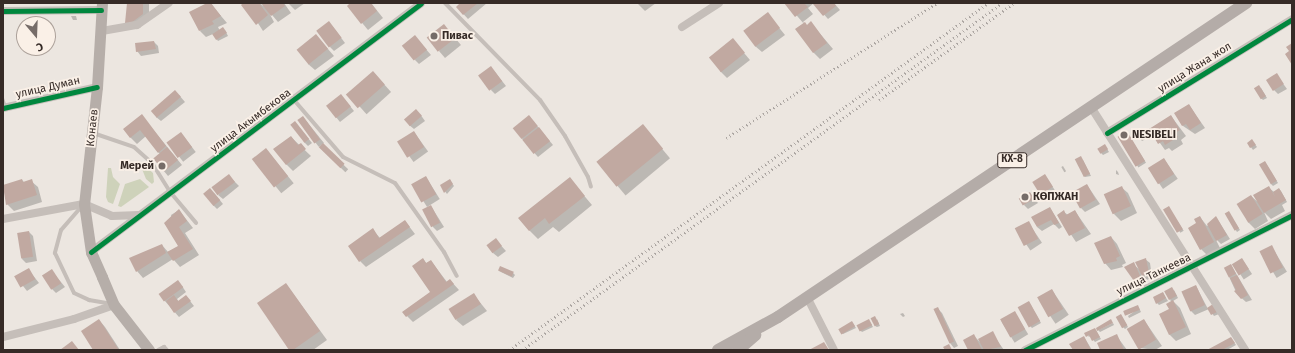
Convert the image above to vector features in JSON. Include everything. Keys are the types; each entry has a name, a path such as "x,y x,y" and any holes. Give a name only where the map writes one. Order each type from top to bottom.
{"main road":[{"name":"КХ-8","path":"738,350 778,317 807,297 1246,3"},
{"name":"Конаев","path":"101,6 102,31 93,133 84,204 91,252 114,305 145,349"},
{"name":"КХ-8","path":"718,350 778,317"}],"street":[{"path":"102,31 137,25 170,3"},
{"name":"улица Акымбекова","path":"91,252 421,3"},
{"path":"682,27 719,3"},
{"path":"3,11 101,6"},
{"name":"улица Жана жол","path":"1107,133 1292,19"},
{"name":"улица Думан","path":"3,108 97,87"},
{"path":"1091,107 1244,350"},
{"path":"3,219 84,204 112,216 139,215"},
{"name":"улица Танкеева","path":"1025,350 1192,267 1292,215"},
{"path":"807,297 834,350"},
{"path":"3,337 74,319 114,305"}],"lane":[{"path":"445,3 540,100 565,136 588,177 591,187"},
{"path":"294,100 344,157 395,183 444,252 457,276"},
{"path":"93,133 134,147 152,163 171,193 196,223"},
{"path":"84,204 61,230 55,253 74,293 88,300 114,305"},
{"path":"158,350 164,347 167,350"}],"green space":[{"path":"144,165 153,173 154,182 152,184 146,179 142,169"},
{"path":"108,168 111,168 113,177 120,184 113,204 108,202 106,197"},
{"path":"140,179 149,187 121,207 118,206 125,184"}],"building":[{"path":"127,3 143,3 143,14 131,23 125,23"},
{"path":"207,3 211,3 221,16 212,21 214,24 199,31 189,12"},
{"path":"243,3 259,3 268,15 256,25 241,5"},
{"path":"261,3 283,3 285,6 271,16"},
{"path":"350,3 371,3 377,11 361,24 347,6"},
{"path":"460,3 478,3 463,15 456,7"},
{"path":"784,3 804,3 808,7 795,17"},
{"path":"834,3 836,6 823,16 813,4"},
{"path":"768,12 780,28 755,47 743,31"},
{"path":"329,21 342,38 329,47 316,31"},
{"path":"811,21 827,43 813,53 795,29 805,22 807,25"},
{"path":"444,24 455,38 438,52 427,38"},
{"path":"223,27 227,33 216,40 212,34"},
{"path":"316,34 328,49 309,64 297,50"},
{"path":"415,35 427,50 414,60 402,46"},
{"path":"733,38 745,53 721,72 709,58"},
{"path":"154,41 156,49 136,52 135,43"},
{"path":"1292,43 1292,65 1285,54 1289,51 1286,47"},
{"path":"491,66 502,81 489,91 478,75"},
{"path":"373,71 385,85 358,108 346,95"},
{"path":"1277,73 1284,84 1273,91 1266,80"},
{"path":"1259,85 1266,96 1261,99 1254,88"},
{"path":"175,90 181,97 157,118 151,111"},
{"path":"341,94 351,107 336,118 326,106"},
{"path":"1189,104 1201,123 1190,130 1186,124 1182,126 1174,113"},
{"path":"416,109 422,116 410,126 404,119"},
{"path":"142,114 166,146 158,153 140,130 130,138 123,129"},
{"path":"529,115 538,126 521,139 513,128"},
{"path":"1171,115 1180,130 1175,133 1178,137 1165,145 1163,141 1158,144 1149,129"},
{"path":"303,116 320,139 314,144 297,120"},
{"path":"295,121 309,139 304,143 290,125"},
{"path":"643,124 663,149 617,187 596,162"},
{"path":"539,127 550,141 534,154 522,140"},
{"path":"1147,130 1149,134 1138,139 1136,135"},
{"path":"414,131 424,147 407,158 397,142"},
{"path":"1127,131 1145,161 1136,167 1118,137"},
{"path":"181,132 192,147 178,158 166,143"},
{"path":"291,136 298,145 301,143 306,149 286,165 273,149"},
{"path":"1252,139 1256,145 1250,148 1247,143"},
{"path":"323,143 345,164 340,168 319,147"},
{"path":"1105,144 1108,149 1100,154 1097,149"},
{"path":"167,147 178,160 164,172 153,159"},
{"path":"266,148 288,176 274,187 252,159"},
{"path":"1081,156 1090,174 1084,177 1075,159"},
{"path":"1164,158 1174,174 1158,184 1148,168"},
{"path":"1265,161 1277,181 1271,184 1259,165"},
{"path":"229,174 235,182 217,195 211,187"},
{"path":"1045,174 1053,187 1040,195 1032,182"},
{"path":"426,176 436,194 421,203 411,184"},
{"path":"570,177 585,196 549,224 545,218 529,231 518,218"},
{"path":"22,179 23,182 32,179 37,195 6,205 3,185"},
{"path":"450,179 453,184 444,193 440,185"},
{"path":"1087,184 1096,200 1080,208 1071,193"},
{"path":"1122,186 1131,206 1113,214 1104,194"},
{"path":"1269,186 1275,197 1273,192 1279,188 1286,200 1264,213 1253,195"},
{"path":"210,188 220,200 213,206 203,194"},
{"path":"1030,192 1034,199 1023,205 1019,198"},
{"path":"1251,195 1263,214 1248,223 1237,204"},
{"path":"431,205 440,223 431,227 422,210"},
{"path":"1169,206 1183,229 1177,233 1163,210"},
{"path":"1050,207 1059,223 1054,225 1051,220 1037,227 1031,217"},
{"path":"179,209 187,221 179,227 193,249 173,261 167,252 178,246 164,223"},
{"path":"1064,210 1066,215 1075,210 1085,228 1069,236 1057,215"},
{"path":"1229,211 1239,228 1235,231 1225,214"},
{"path":"1200,216 1214,242 1200,250 1188,228 1196,223 1194,219"},
{"path":"1216,216 1227,235 1216,241 1207,224"},
{"path":"405,220 410,227 359,262 348,246 373,228 379,238"},
{"path":"1029,221 1038,239 1024,246 1015,228"},
{"path":"29,231 33,257 21,259 17,233"},
{"path":"1111,236 1120,256 1116,258 1117,261 1104,264 1094,243"},
{"path":"496,238 502,246 492,253 486,245"},
{"path":"162,244 166,253 136,272 129,258"},
{"path":"1272,245 1283,267 1270,274 1259,251"},
{"path":"423,258 426,263 431,260 446,282 450,279 454,284 406,317 402,312 430,292 412,266"},
{"path":"1146,258 1149,273 1142,276 1135,262"},
{"path":"1242,258 1249,269 1239,275 1232,264"},
{"path":"1134,262 1141,278 1134,281 1124,267"},
{"path":"1231,264 1236,274 1229,277 1224,268"},
{"path":"500,266 514,272 512,276 498,271"},
{"path":"29,268 35,279 20,288 14,276"},
{"path":"52,269 61,283 51,290 42,276"},
{"path":"1237,275 1248,295 1241,299 1234,291 1236,290 1230,278"},
{"path":"178,280 183,287 164,301 159,294"},
{"path":"286,283 320,331 293,350 289,350 257,303"},
{"path":"1196,285 1205,305 1190,312 1181,292"},
{"path":"1172,287 1177,296 1169,300 1164,291"},
{"path":"1052,289 1063,309 1048,317 1037,297"},
{"path":"1163,292 1166,298 1156,304 1153,297"},
{"path":"474,293 481,304 455,320 449,309"},
{"path":"174,295 178,301 186,295 191,301 174,313 166,301"},
{"path":"1173,300 1186,327 1169,335 1159,314 1169,309 1166,304"},
{"path":"1029,301 1040,321 1029,327 1018,307"},
{"path":"1213,304 1217,312 1211,315 1207,308"},
{"path":"1138,305 1140,310 1125,316 1123,311"},
{"path":"938,307 954,341 950,344 933,309"},
{"path":"1015,311 1025,329 1010,338 1000,319"},
{"path":"1121,314 1127,325 1122,328 1116,317"},
{"path":"875,316 879,324 875,326 871,318"},
{"path":"99,319 119,350 93,350 81,331"},
{"path":"869,319 872,325 860,332 857,325"},
{"path":"1111,319 1113,323 1097,331 1096,328"},
{"path":"1144,319 1156,340 1139,350 1127,329"},
{"path":"852,321 855,326 841,334 838,329"},
{"path":"1095,328 1100,337 1092,341 1089,335 1086,337 1084,333"},
{"path":"993,331 1001,347 984,350 978,339"},
{"path":"974,334 982,350 968,350 963,340"},
{"path":"1117,334 1124,350 1100,350 1097,343"},
{"path":"1084,336 1091,350 1073,350 1069,344"},
{"path":"1231,337 1235,343 1222,350 1207,350"},
{"path":"72,341 79,350 60,350"},
{"path":"824,342 829,350 809,350"},
{"path":"949,344 952,350 945,350 943,347"}],"railway":[{"path":"726,138 937,3"},
{"path":"509,350 988,3"},
{"path":"522,350 1002,3"},
{"path":"879,100 1014,3"}],"cycle path":[{"path":"91,252 421,3"},
{"path":"3,11 101,10"},
{"path":"1107,133 1292,19"},
{"path":"3,108 97,87"},
{"path":"1025,350 1292,215"}],"place":[{"name":"Пивас","path":"434,36"},
{"name":"NESIBELI","path":"1124,135"},
{"name":"Мерей","path":"162,166"},
{"name":"КӨПЖАН","path":"1025,197"}]}
